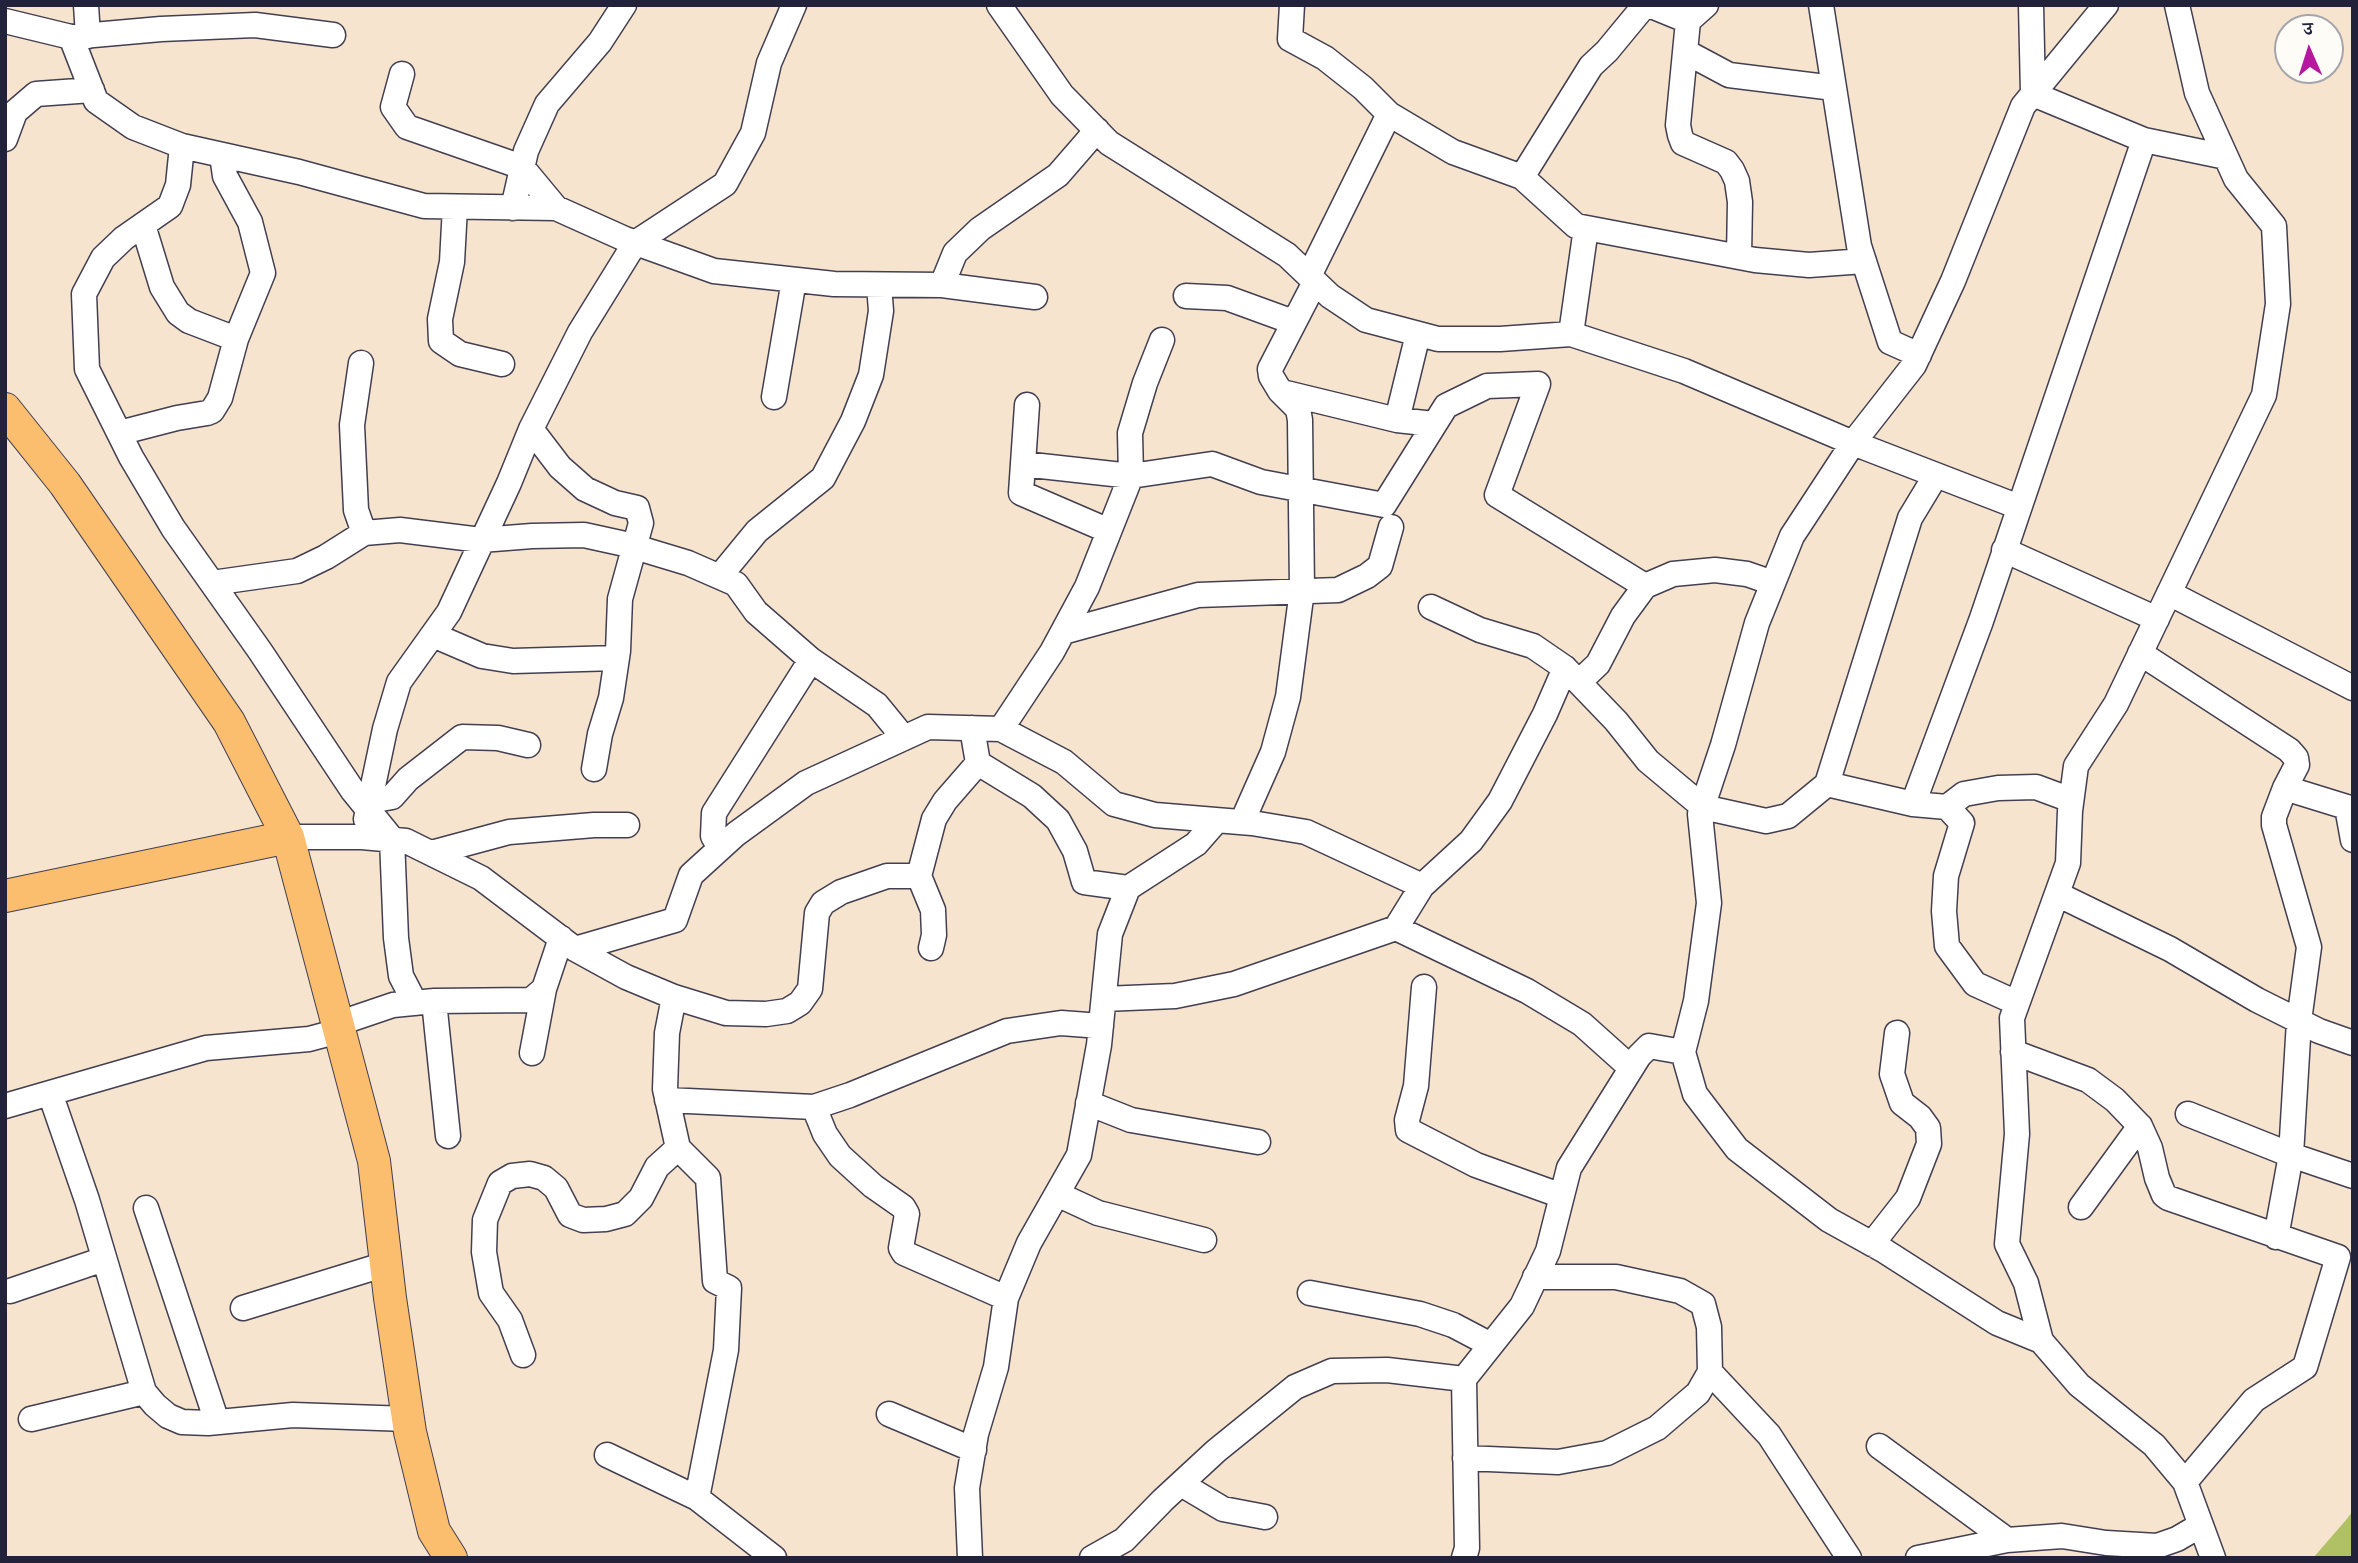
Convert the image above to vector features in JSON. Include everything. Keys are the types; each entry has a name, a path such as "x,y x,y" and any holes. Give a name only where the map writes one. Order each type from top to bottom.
{"main road":[{"path":"6,410 65,484 229,722 288,837 374,1161 408,1419 434,1531 451,1558"},
{"path":"5,897 288,837"}],"street":[{"path":"86,5 80,37 96,101 133,127 182,146 299,172 424,206 556,208 635,243 714,271 834,285 942,285 1035,297"},
{"path":"513,208 526,151 547,104 600,42 624,5"},
{"path":"362,837 385,729 399,682 449,612 531,429 580,332 635,243 725,184 753,133 769,63 794,5"},
{"path":"999,5 1062,95 1109,143 1287,255 1330,296 1366,320 1438,339 1572,334 1684,371 1853,443 2019,507"},
{"path":"1292,5 1290,40 1325,58 1363,88 1389,114 1453,152 1521,177 1576,226 1739,256 1809,265 1864,261"},
{"path":"1521,177 1591,65 1607,51 1647,5 1697,13 1686,52 1678,125 1683,143 1726,162 1732,170 1737,181 1740,202 1739,256"},
{"path":"1821,5 1859,246 1890,342 1919,355"},
{"path":"2031,5 2033,94"},
{"path":"2041,1341 1997,1323 1829,1220 1737,1149 1695,1094 1683,1052 1696,1001 1709,903 1700,814 1757,623 1773,583 1792,536 1853,443 1914,365 1953,281 2023,106 2106,5"},
{"path":"2177,5 2197,93 2236,179 2274,226 2278,304 2264,395 2116,704 2076,766 2071,800 2068,863 2012,1018 2017,1134 2007,1244 2026,1283 2041,1341 2079,1385 2154,1445 2185,1482 2214,1558"},
{"path":"5,21 80,37 162,29 255,26 333,35"},
{"path":"1686,52 1729,75 1834,88"},
{"path":"402,74 393,107 407,127 522,167 556,208"},
{"path":"5,139 15,112 36,94 92,90"},
{"path":"2033,94 2144,140 2226,156"},
{"path":"1242,822 1273,752 1288,697 1302,590 1298,409 1280,391 1270,369 1389,114"},
{"path":"942,285 954,253 981,229 1058,175 1097,130"},
{"path":"1913,804 1953,699 2144,140"},
{"path":"182,146 178,185 170,206 124,238 103,258 84,293 88,369 119,433 173,528 353,791 369,804 392,839 396,938 401,976 424,1002 448,1136"},
{"path":"119,433 212,411 220,398 236,339 263,273 250,222 225,176 222,155"},
{"path":"455,207 452,262 440,319 440,341 460,354 502,364"},
{"path":"143,225 162,287 178,313 190,321 236,339"},
{"path":"1572,334 1586,228"},
{"path":"774,397 794,280"},
{"path":"720,576 757,531 823,478 853,421 871,374 881,311 879,285"},
{"path":"1186,296 1227,299 1293,322"},
{"path":"1396,420 1418,334"},
{"path":"1001,729 1063,632 1087,587 1131,476 1130,433 1162,340"},
{"path":"361,363 352,425 356,510 364,533"},
{"path":"1023,464 1131,476 1212,464 1261,482 1384,505 1446,406 1488,386 1538,384 1497,495 1645,586"},
{"path":"1280,391 1396,420 1434,425"},
{"path":"1027,405 1021,493 1109,531"},
{"path":"531,429 560,467 585,489 615,503 637,508 641,523 620,599 617,658 611,698 600,734 594,769"},
{"path":"1432,607 1480,630 1533,646 1572,675 1616,721 1647,761 1703,807 1766,821 1788,816 1827,784 1910,518 1936,475"},
{"path":"1063,632 1198,595 1338,590 1367,576 1380,566 1391,527"},
{"path":"212,583 297,571 326,557 364,533 400,530 481,540 584,535 688,563 736,584 756,612 811,660 877,705 904,737"},
{"path":"2004,550 2157,619"},
{"path":"1104,999 1175,996 1234,984 1396,928 1422,886 1471,841 1500,801 1545,715 1572,675 1598,664 1623,616 1645,586 1673,574 1715,570 1747,573 1773,583"},
{"path":"2169,593 2353,688"},
{"path":"433,635 482,656 513,661 617,658"},
{"path":"2140,653 2289,750 2296,758 2297,765 2285,788 2274,817 2274,825 2309,947 2299,1021 2291,1155 2276,1237"},
{"path":"720,848 713,836 714,813 811,660"},
{"path":"532,1053 544,989 568,944 676,920 691,875 736,834 806,783 928,727 1001,729 1063,762 1114,804 1155,815 1242,822 1306,832 1422,886"},
{"path":"972,728 978,763 1032,796 1058,820 1075,851 1084,882 1128,888"},
{"path":"369,804 391,797 408,779 462,737 498,738 528,745"},
{"path":"931,948 934,935 933,910 919,876 934,819 945,801 978,763"},
{"path":"1827,784 1913,804 1947,807 1962,823 1946,876 1944,911 1947,946 1975,984 2017,1003"},
{"path":"1947,807 1964,794 1998,788 2036,787 2071,800"},
{"path":"2285,788 2350,808 2353,840"},
{"path":"970,1558 967,1488 976,1434 996,1367 1006,1298 1029,1243 1079,1155 1101,1026 1110,934 1128,888 1196,844 1217,820"},
{"path":"431,853 509,832 627,825"},
{"path":"288,837 362,837 406,841 481,878 568,944 626,976 674,997 726,1013 766,1014 787,1011 800,1003 810,989 817,913 823,903 841,892 887,876 919,876"},
{"path":"2057,894 2170,949 2257,1000 2319,1031 2353,1043"},
{"path":"1396,928 1517,986 1582,1024 1631,1068"},
{"path":"1424,987 1416,1086 1406,1120 1408,1130 1476,1165 1562,1196"},
{"path":"5,1107 206,1048 309,1039 393,1005 531,1000 544,989"},
{"path":"674,997 667,1033 667,1100 678,1148 708,1178 715,1281 729,1288 726,1350 697,1498"},
{"path":"667,1100 814,1107 1007,1031 1061,1023 1101,1026"},
{"path":"1872,1244 1908,1198 1929,1144 1928,1128 1920,1117 1902,1103 1892,1074 1897,1033"},
{"path":"1464,1558 1467,1548 1464,1378 1522,1306 1548,1251 1569,1168 1639,1056 1649,1046 1683,1052"},
{"path":"2013,1052 2088,1080 2115,1100 2140,1126 2150,1148 2164,1195 2338,1257 2305,1367 2254,1400 2185,1482"},
{"path":"50,1093 87,1200 144,1392 155,1405 168,1416 182,1422 217,1422 293,1415 408,1419"},
{"path":"1088,1103 1131,1120 1258,1142"},
{"path":"814,1107 825,1134 840,1156 873,1186 903,1207 907,1214 901,1248 904,1253 1006,1298"},
{"path":"2188,1114 2291,1155 2353,1176"},
{"path":"2081,1207 2140,1126"},
{"path":"523,1355 510,1320 491,1293 484,1252 485,1220 500,1183 512,1177 530,1174 544,1178 556,1188 570,1215 583,1220 606,1219 625,1214 641,1198 657,1167 678,1148"},
{"path":"1057,1194 1098,1213 1204,1240"},
{"path":"146,1208 217,1422"},
{"path":"10,1291 104,1259"},
{"path":"243,1308 386,1264"},
{"path":"1465,1458 1558,1462 1607,1452 1657,1428 1698,1393 1710,1372 1709,1327 1703,1304 1680,1291 1616,1277 1535,1277"},
{"path":"1310,1293 1420,1314 1452,1325 1491,1345"},
{"path":"1091,1558 1124,1540 1216,1451 1295,1387 1332,1371 1387,1370 1464,1378"},
{"path":"1710,1372 1769,1434 1849,1558"},
{"path":"30,1419 144,1392"},
{"path":"889,1414 974,1450"},
{"path":"1880,1446 2007,1540"},
{"path":"607,1455 697,1498 774,1558"},
{"path":"1181,1484 1223,1509 1265,1517"},
{"path":"1917,1558 2007,1540 2063,1536 2106,1543 2157,1546 2177,1539 2201,1525"}],"green space":[{"path":"2353,1511 2353,1558 2313,1558 2346,1520"}]}
